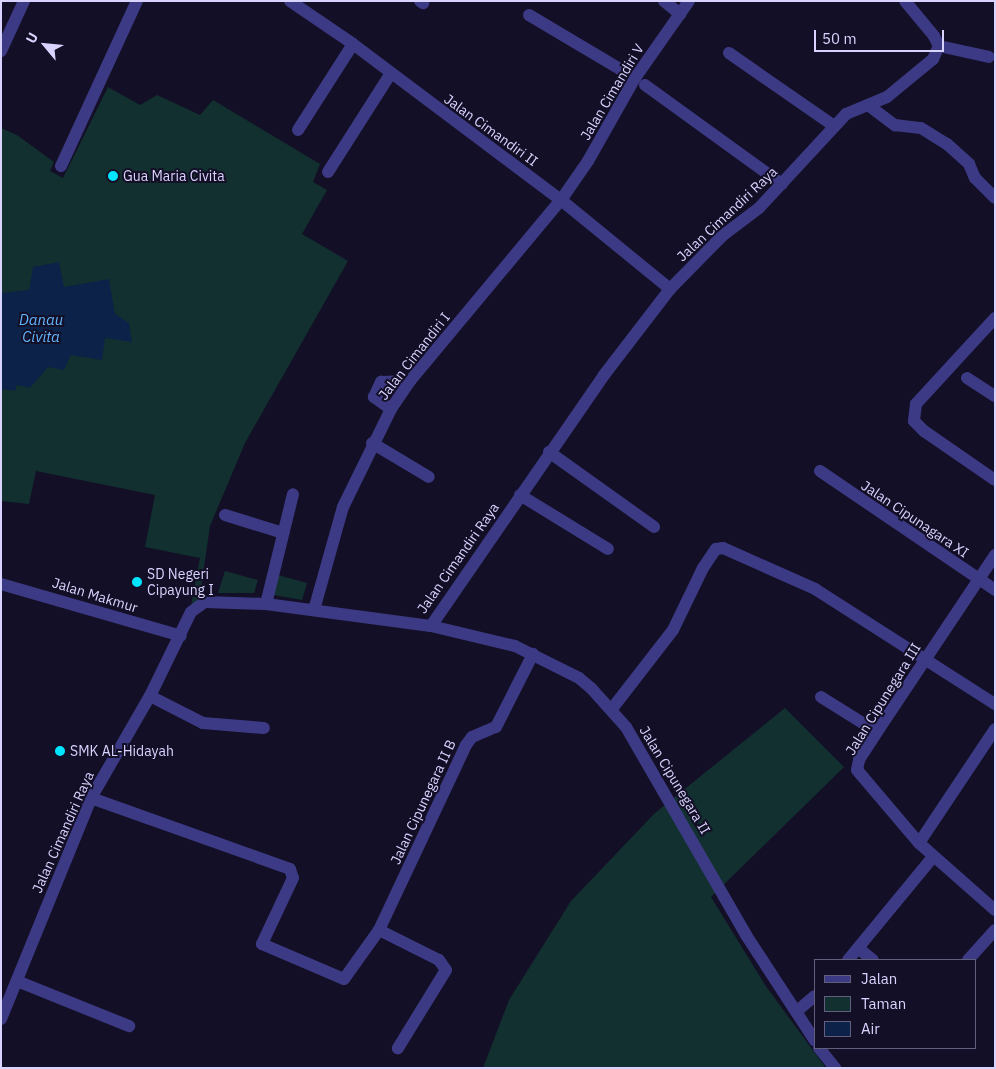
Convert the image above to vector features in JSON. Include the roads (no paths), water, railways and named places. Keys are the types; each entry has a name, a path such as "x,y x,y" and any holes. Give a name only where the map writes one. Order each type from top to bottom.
{"street":[{"path":"1,51 24,1"},
{"path":"61,166 137,1"},
{"name":"Jalan Cimandiri II","path":"290,1 352,44 561,200 670,288"},
{"path":"664,1 680,14"},
{"name":"Jalan Cimandiri V","path":"561,200 640,82 689,1"},
{"path":"905,1 934,36 939,46 988,57"},
{"path":"529,15 640,82 782,184"},
{"path":"298,130 352,44"},
{"name":"Jalan Cimandiri Raya","path":"1,1019 92,798 150,696 181,636 191,612 205,602 266,604 431,626 549,452 642,320 670,288 722,236 759,208 846,114 887,97 933,59 939,46"},
{"path":"729,53 834,126"},
{"path":"328,172 391,74"},
{"path":"868,105 895,125 921,128 947,144 969,164 975,178 995,198"},
{"name":"Jalan Cimandiri I","path":"314,610 343,506 372,443 391,409 410,381 561,200"},
{"path":"995,318 916,404 914,421 924,431 995,480"},
{"path":"967,378 995,396"},
{"path":"391,409 374,397 381,382 410,381"},
{"path":"372,443 429,477"},
{"path":"549,452 654,527"},
{"name":"Jalan Cipunagara XI","path":"820,471 995,590"},
{"path":"266,604 293,494"},
{"path":"520,495 608,549"},
{"path":"225,516 283,533"},
{"path":"611,710 673,630 703,568 716,549 723,548 815,590 995,704"},
{"name":"Jalan Cipunegara III","path":"993,906 933,857 919,843 857,770 859,760 923,660 995,555"},
{"name":"Jalan Makmur","path":"2,587 181,636"},
{"name":"Jalan Cipunegara II","path":"431,626 514,646 533,654 579,678 611,710 626,728 746,935 814,1039"},
{"name":"Jalan Cipunegara II B","path":"92,798 290,869 293,878 262,944 339,979 348,975 379,930 466,745 472,738 496,727 533,654"},
{"path":"150,696 203,723 264,728"},
{"path":"821,697 877,732"},
{"path":"919,843 995,729"},
{"path":"849,959 933,857"},
{"path":"379,930 439,960 446,970 398,1048"},
{"path":"969,959 995,930"},
{"path":"858,948 873,959"},
{"path":"17,981 130,1026"},
{"path":"797,1012 814,997"},
{"path":"820,1049 835,1068"}],"water":[{"name":"Danau Civita","path":"59,262 64,287 109,279 115,314 129,323 132,342 105,338 102,360 71,355 64,370 48,367 30,388 17,385 15,391 1,389 1,293 29,290 33,267"}],"place":[{"name":"Gua Maria Civita","path":"113,176"},
{"name":"SD Negeri Cipayung I","path":"137,582"},
{"name":"SMK AL-Hidayah","path":"60,751"}]}
